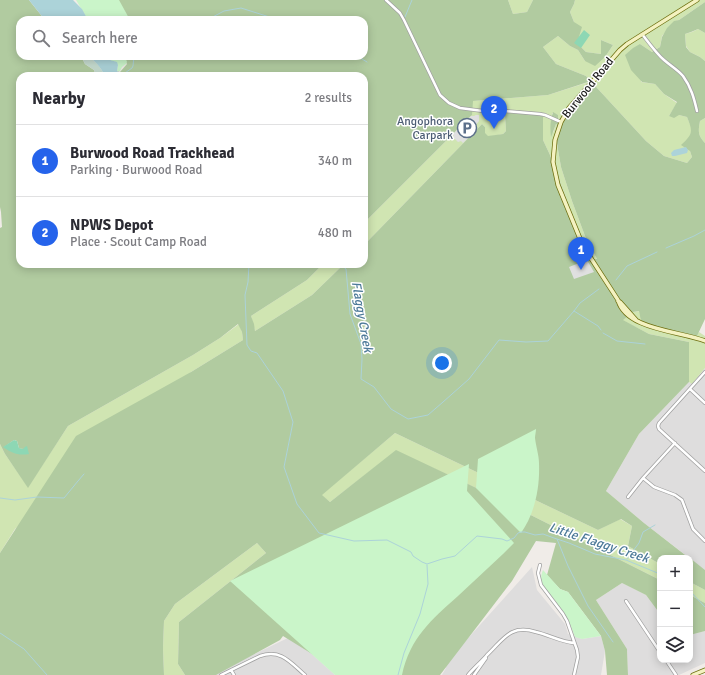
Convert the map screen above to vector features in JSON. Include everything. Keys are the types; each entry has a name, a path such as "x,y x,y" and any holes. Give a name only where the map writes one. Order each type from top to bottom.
{"main road":[{"name":"Burwood Road","path":"697,0 642,34 620,50 570,108 561,122 555,140 553,162 558,185 583,246 618,300 618,303 626,313 633,320 636,320 645,326 690,336 705,341"},
{"path":"693,675 705,670"}],"street":[{"path":"386,0 400,13 440,95 449,103 460,108 481,111 505,111 540,114 561,122"},
{"path":"642,34 659,55 684,77 694,96 697,111"},
{"path":"705,372 659,423 658,426 659,429 705,471"},
{"path":"690,389 705,403"},
{"path":"628,497 675,443"},
{"path":"644,478 654,487 682,500 693,529 705,541"},
{"path":"540,565 538,573 541,585 567,621 578,654 574,675"},
{"path":"626,600 657,647"},
{"path":"468,675 502,639 515,631 534,631 574,643"},
{"path":"221,675 267,654 276,654 284,657 305,675"},
{"path":"474,675 484,662 487,655"},
{"path":"668,663 676,675"},
{"path":"231,670 234,675"}],"shaded area":[{"name":"Angophora Carpark","path":"479,115 479,121 474,127 477,129 463,143 461,141 458,142 454,138 453,134 471,116"},
{"path":"587,260 594,272 574,279 569,267"},
{"path":"705,368 705,570 693,561 693,555 686,555 606,491 639,434 689,382 692,384"},
{"path":"532,567 537,590 565,624 568,634 582,639 601,636 605,651 601,675 442,675 446,668 444,665"},
{"path":"622,583 646,595 657,610 657,663 693,663 693,634 705,631 705,663 679,675 628,675 627,649 596,600"},
{"path":"292,636 335,675 211,675"}],"green space":[{"path":"0,0 29,0 42,16 16,16 16,60 83,60 85,64 95,72 16,72 16,268 319,268 307,280 251,316 255,331 312,295 340,268 368,268 368,241 482,124 485,127 485,133 488,136 503,134 506,131 505,115 508,111 543,113 543,140 582,238 594,259 597,259 585,236 561,167 555,132 557,124 551,137 550,131 553,112 558,115 558,119 560,119 588,82 548,95 473,101 472,115 368,219 368,72 120,72 127,64 125,60 368,60 368,16 111,16 100,0 508,0 513,14 527,12 533,0 575,0 570,12 574,22 582,27 577,43 586,52 601,54 601,40 613,45 605,57 595,66 585,61 578,50 570,46 558,36 543,47 556,64 586,76 646,141 664,156 687,163 692,157 690,151 681,145 688,138 691,132 687,117 679,115 674,118 669,116 677,102 664,94 655,84 642,82 631,70 625,55 640,44 652,52 660,47 662,37 667,28 674,21 679,20 705,2 705,33 698,29 685,34 686,47 690,52 705,61 705,118 700,121 699,131 701,138 705,143 705,319 697,336 645,324 641,320 639,311 633,312 623,320 649,334 689,342 689,382 639,434 606,491 685,555 657,555 657,562 628,546 632,526 621,519 598,530 395,433 322,495 330,502 396,450 487,493 657,578 657,610 646,595 622,583 596,600 627,649 628,675 607,675 605,651 601,636 568,592 560,589 547,575 556,543 536,541 512,581 440,675 346,675 283,636 280,640 216,675 185,675 178,664 179,622 266,553 257,543 175,604 164,621 164,675 0,675 0,553 76,436 191,372 243,340 242,332 238,324 220,338 193,355 68,426 28,488 0,444 0,228 2,227 0,207","holes":["14,440 17,441 19,448 23,449 4,447"]},
{"path":"76,0 119,0 128,16 86,16"},
{"path":"508,0 533,0 527,12 513,14"},
{"path":"575,0 705,0 705,2 674,22 662,36 660,47 652,52 640,44 641,82 655,84 664,94 677,103 669,116 679,115 687,117 692,129 690,137 690,151 692,157 687,163 664,156 646,141 586,76 556,64 543,47 558,36 570,46 578,50 585,61 605,57 613,45 601,40 601,54 586,52 577,43 574,22 570,12"},
{"path":"698,29 705,33 705,61 690,52 686,46 685,34"},
{"path":"584,30 590,35 581,48 574,43"},
{"path":"83,60 93,60 103,72 95,72 85,64"},
{"path":"110,60 126,60 127,62 120,71 117,71 118,65 114,61"},
{"path":"589,82 573,100 560,120 558,119 558,115 552,113 553,133 556,123 557,124 555,132 561,167 585,236 597,259 594,259 582,238 543,140 543,114 505,115 506,131 503,134 488,137 484,133 485,127 482,124 368,241 368,219 472,115 472,101 548,95"},
{"path":"705,118 705,143 701,138 699,131 700,121"},
{"path":"319,268 340,268 312,295 255,331 251,316 307,280"},
{"path":"640,311 672,331 697,335 699,332 705,336 705,368 692,384 689,382 689,342 649,334 622,320 633,312"},
{"path":"239,324 243,340 191,372 15,529 0,553 0,444 5,454 28,487 68,426 193,355"},
{"path":"536,429 535,438 539,457 539,482 533,509 521,533 476,488 478,459"},
{"path":"395,433 598,530 620,519 632,526 628,546 657,562 657,578 487,493 396,451 330,502 321,495"},
{"path":"14,440 17,441 19,448 23,449 27,446 29,454 15,454 3,447"},
{"path":"469,464 467,491 514,543 439,613 423,631 410,650 402,675 335,675 230,581"},
{"path":"257,543 266,553 179,622 178,664 185,675 164,675 164,621 175,604"},
{"path":"693,560 705,570 705,590 693,584"},
{"path":"543,570 560,589 568,592 601,636 582,639 575,637 566,616 542,583 541,578"},
{"path":"693,584 705,590 705,603 693,597"},
{"path":"693,597 705,603 705,631 693,634"}],"water":[{"path":"29,0 73,0 82,9 86,16 42,16"},
{"path":"93,60 110,60 117,62 117,71 118,72 103,72 98,64"},
{"path":"686,147 688,150 687,153 672,156 671,153 674,150"}],"waterway":[{"path":"405,17 412,0"},
{"path":"215,16 224,11 241,8 266,16"},
{"path":"126,72 132,68 134,60"},
{"name":"Flaggy Creek","path":"666,248 705,230"},
{"name":"Flaggy Creek","path":"616,280 627,266 657,252"},
{"name":"Little Flaggy Creek","path":"249,268 245,295 247,345 251,351 257,353 283,391 293,422 284,467 297,504 319,533 354,541 387,540 411,552 413,556 427,564 455,556 477,536 507,541 514,538 521,532 535,535 543,534 595,554 626,560 657,573"},
{"name":"Flaggy Creek","path":"345,268 350,314 361,344 361,379 374,387 391,409 408,419 428,415 443,402 469,379 499,340 526,342 548,341 580,303 599,289"},
{"path":"574,311 598,326 601,330"},
{"path":"603,333 617,341 645,344"},
{"path":"0,498 15,500 37,497 64,498 84,474"},
{"path":"627,559 639,543 643,532 655,525"},
{"path":"557,539 568,566 588,606 613,642"},
{"path":"398,675 404,653 420,614 428,584 427,565"},
{"name":"Little Flaggy Creek","path":"693,594 705,607"},
{"path":"0,633 24,649 47,675"}],"place":[{"name":"Angophora Carpark","path":"467,128"},
{"name":"NPWS Depot","path":"494,129"},
{"name":"Burwood Road Trackhead","path":"581,270"}]}
